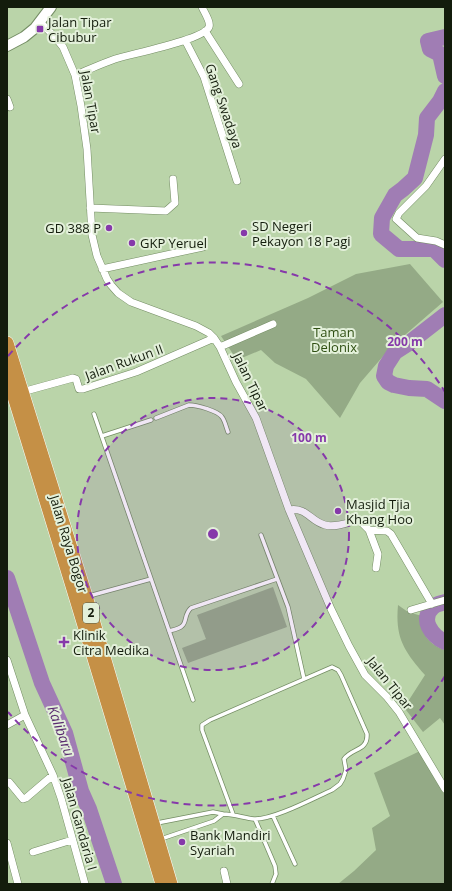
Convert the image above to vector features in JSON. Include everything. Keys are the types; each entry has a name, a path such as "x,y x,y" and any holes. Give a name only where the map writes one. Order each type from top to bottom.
{"highway":[{"name":"Jalan Raya Bogor","path":"7,343 22,392 41,468 149,825 171,884"},
{"name":"Jalan Raya Bogor","path":"8,380 41,468"},
{"name":"Jalan Raya Bogor","path":"154,841 162,884"}],"street":[{"path":"7,46 24,37 40,22 44,14 51,7"},
{"path":"75,75 113,60 159,49 186,40 205,31 210,24 202,7"},
{"name":"Jalan Tipar","path":"40,22 60,42 68,56 75,75 87,149 92,235 102,269 111,285 118,293 131,302 196,326 209,333 220,347 236,382 256,418 289,510 331,609 358,663 365,675 387,697 399,712 445,789"},
{"path":"205,31 239,84"},
{"name":"Gang Swadaya","path":"186,40 204,76 237,181"},
{"path":"7,99 10,107"},
{"path":"445,159 426,186 399,213 396,219 417,238 436,241 445,245"},
{"path":"90,208 166,211 175,203 173,179"},
{"path":"102,269 203,247"},
{"path":"220,347 273,324"},
{"name":"Jalan Rukun II","path":"22,392 73,378 76,379 79,389 81,390 136,372 214,338"},
{"path":"289,510 299,509 318,522 327,526 359,520 369,530 378,554 376,568"},
{"path":"369,530 388,531 391,534 432,604"},
{"path":"411,610 445,600"},
{"name":"Jalan Gandaria I","path":"7,660 25,715 53,775 85,884"},
{"path":"7,724 25,715"},
{"path":"8,781 23,799 53,775"},
{"path":"33,852 72,840"},
{"path":"7,843 18,884"},
{"path":"224,871 227,884"}],"lane":[{"path":"156,418 189,405 195,405 220,415 228,432"},
{"path":"94,414 193,700"},
{"path":"102,436 151,420"},
{"path":"261,535 288,608 304,679"},
{"path":"81,598 151,579"},
{"path":"169,631 182,626 187,612 191,608 277,579"},
{"path":"149,825 213,812 233,814 255,819 273,816 332,790 340,784 346,770 344,759 362,747 367,739 367,734 338,670 332,667 210,720 202,725 202,730 233,814"},
{"path":"154,841 214,821 223,814"},
{"path":"273,816 295,864"},
{"path":"255,819 275,866 276,874 272,884"}],"green space":[{"name":"Taman Delonix","path":"410,264 443,302 391,347 360,383 340,418 306,379 275,363 261,350 237,360 221,336 308,298 356,274"},
{"path":"273,587 287,627 188,663 182,648 206,639 197,615"},
{"path":"398,605 408,612 422,616 424,633 427,638 434,645 445,650 445,725 440,718 423,732 406,710 407,703 425,675 406,651 402,643 398,626"},
{"path":"420,751 435,779 445,793 445,884 338,884 376,850 372,828 390,816 374,773"}],"waterway":[{"path":"445,37 428,41 430,49 440,54 445,76"},
{"path":"445,91 440,101 427,118 426,135 415,178 395,195 382,218 381,234 399,249 434,249 445,260"},
{"path":"445,315 395,352 386,366 384,376 388,382 394,385 427,389 445,401"},
{"name":"Kalibaru","path":"7,578 42,683 65,733 81,791 89,809 114,884"},
{"path":"445,602 434,606 427,617 429,627 436,636 445,642"}],"place":[{"name":"Jalan Tipar Cibubur","path":"40,29"},
{"name":"GD 388 P","path":"109,228"},
{"name":"SD Negeri Pekayon 18 Pagi","path":"244,233"},
{"name":"GKP Yeruel","path":"132,243"},
{"name":"Masjid Tjia Khang Hoo","path":"338,511"},
{"name":"Klinik Citra Medika","path":"64,642"},
{"name":"Bank Mandiri Syariah","path":"182,842"}]}
